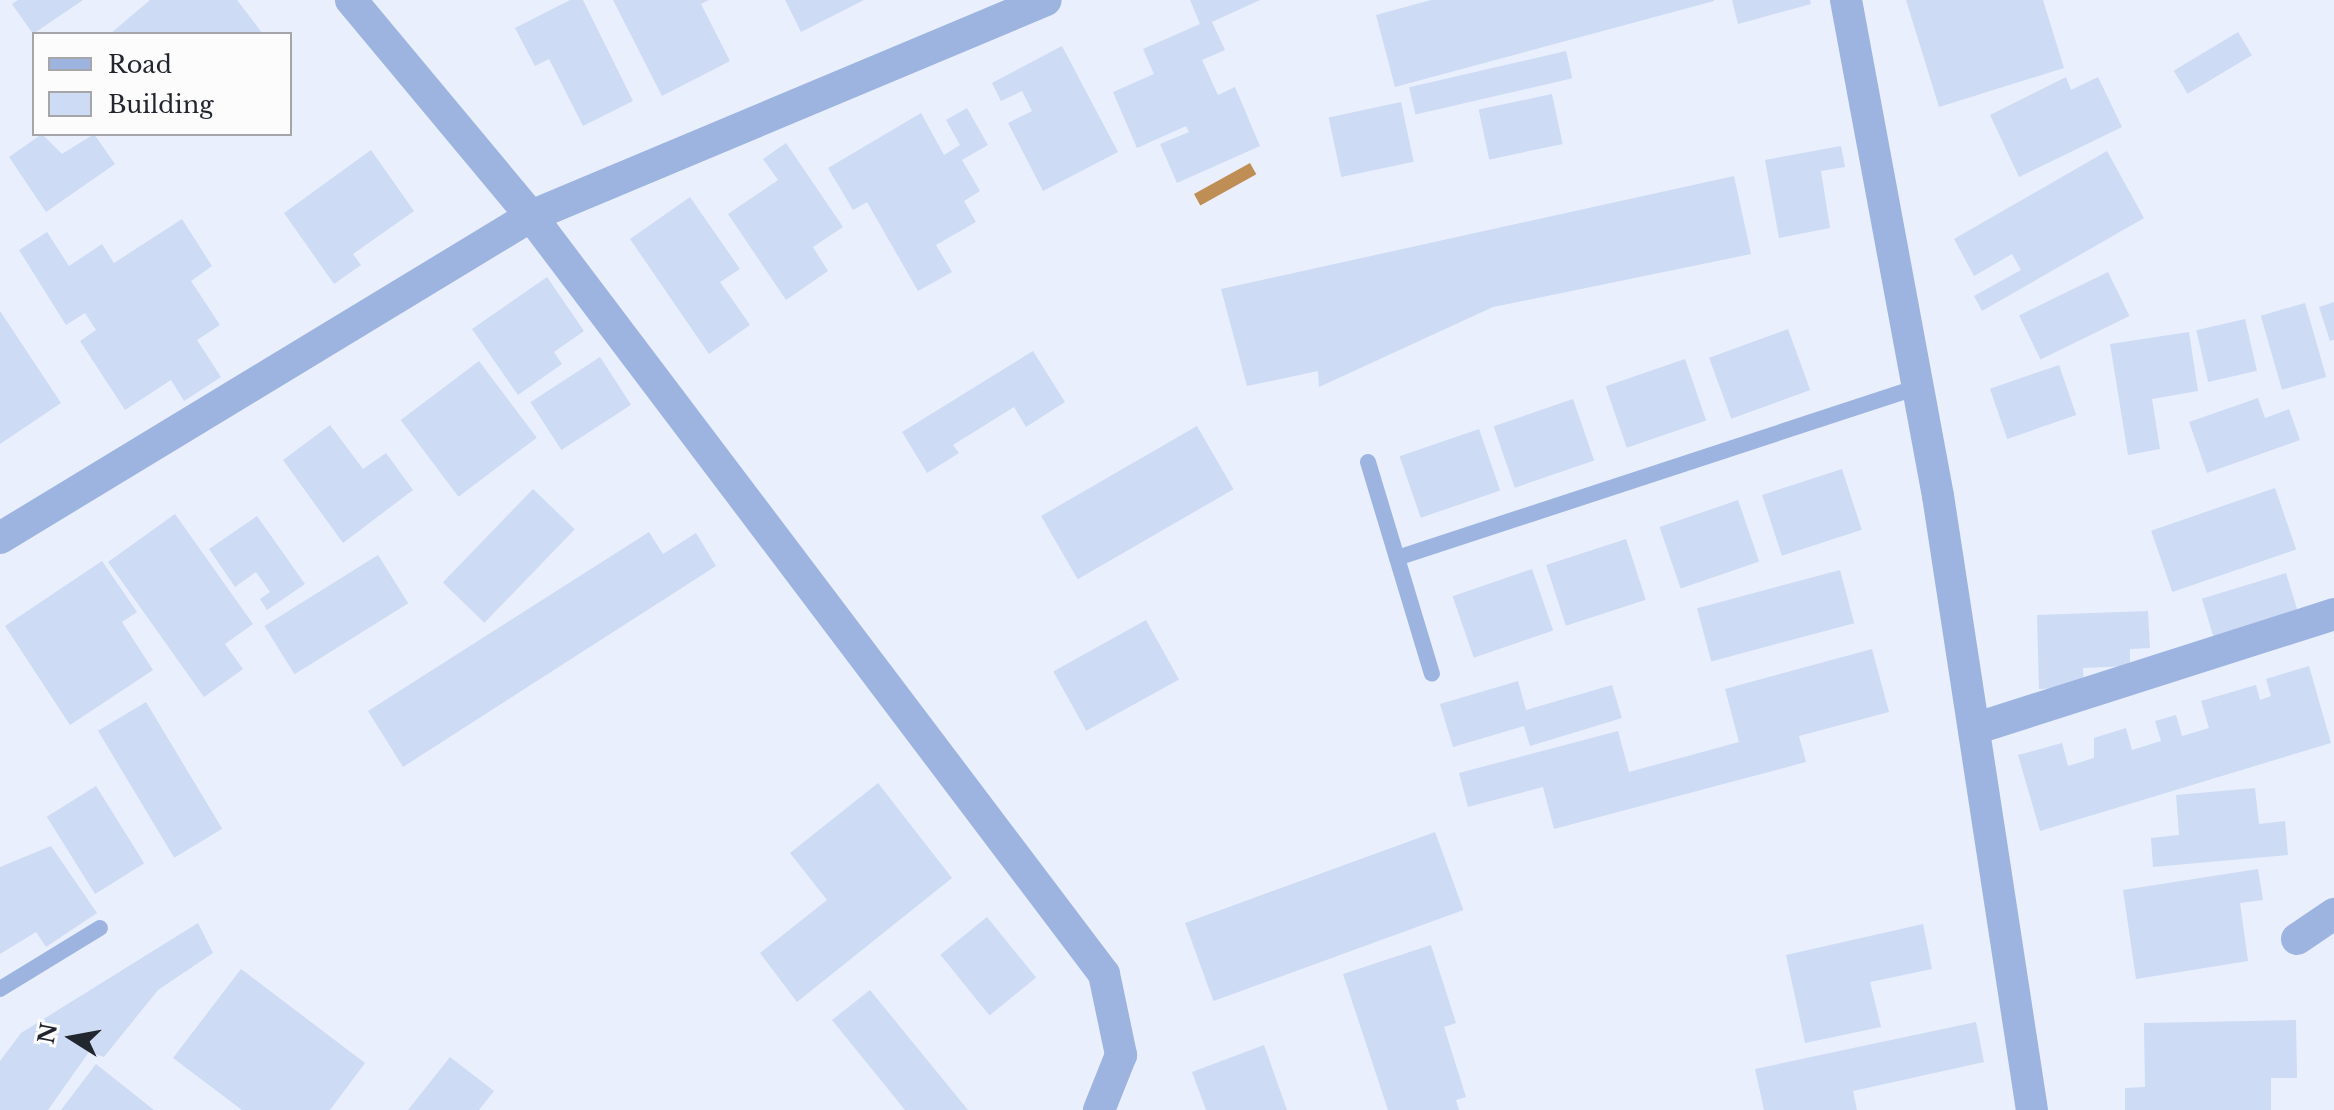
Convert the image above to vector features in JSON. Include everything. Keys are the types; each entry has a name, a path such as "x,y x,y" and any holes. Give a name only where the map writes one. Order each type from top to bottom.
{"street":[{"path":"351,0 531,216 1104,974 1121,1055 1099,1110"},
{"path":"0,538 531,216 1046,0"},
{"path":"1846,0 1918,387 2032,1110"},
{"path":"1974,729 2334,614"},
{"path":"2297,939 2334,914"}],"lane":[{"path":"1397,558 1918,387"},
{"path":"1368,462 1432,674"},
{"path":"0,989 100,928"}],"shaded area":[{"path":"1250,163 1256,174 1200,205 1194,194"}],"building":[{"path":"18,0 83,0 32,33 12,4"},
{"path":"150,0 237,0 261,32 112,32"},
{"path":"570,0 583,0 633,101 583,126 549,59 535,66 515,28"},
{"path":"613,0 709,0 701,4 730,61 662,96"},
{"path":"785,0 864,0 801,32"},
{"path":"1190,0 1260,0 1212,22 1225,50 1202,60 1218,95 1235,87 1260,146 1177,183 1160,144 1189,132 1186,126 1137,148 1113,92 1154,74 1143,49 1200,24"},
{"path":"1431,0 1714,1 1395,87 1376,15"},
{"path":"1732,0 1810,0 1811,4 1738,24"},
{"path":"1906,0 2043,0 2064,68 1939,107"},
{"path":"2238,32 2252,55 2188,94 2174,71"},
{"path":"1062,46 1118,152 1043,191 1008,123 1032,111 1022,91 1001,101 992,83"},
{"path":"1566,51 1572,78 1415,114 1409,87"},
{"path":"2066,77 2071,90 2098,77 2122,127 2019,177 1990,115"},
{"path":"1552,94 1563,144 1489,159 1479,110"},
{"path":"1401,102 1414,162 1341,177 1329,117"},
{"path":"967,108 988,145 962,160 980,191 964,201 976,222 936,245 952,272 918,291 867,202 853,210 828,168 921,113 944,155 960,145 946,120"},
{"path":"39,136 44,136 62,154 95,136 115,164 46,212 9,157"},
{"path":"786,143 843,227 813,247 828,271 786,300 728,214 778,180 763,159"},
{"path":"1841,146 1845,167 1821,171 1830,228 1779,238 1765,160"},
{"path":"371,150 414,211 353,254 361,265 334,284 284,213"},
{"path":"2107,151 2144,218 1982,311 1974,296 2021,270 2012,254 1974,276 1954,239"},
{"path":"1734,176 1751,254 1493,307 1319,387 1318,371 1247,386 1221,289"},
{"path":"690,197 740,269 720,282 750,325 709,354 630,239"},
{"path":"182,219 212,266 191,281 220,325 197,340 221,377 184,401 171,380 125,410 80,341 96,330 85,313 66,325 19,250 47,232 69,266 102,244 114,263"},
{"path":"2108,272 2129,316 2040,359 2019,315"},
{"path":"547,277 584,331 554,352 562,364 518,395 472,329"},
{"path":"2334,302 2334,340 2330,341 2319,307"},
{"path":"2305,303 2326,377 2282,390 2261,316"},
{"path":"0,311 61,403 0,444"},
{"path":"2245,319 2257,371 2208,382 2196,330"},
{"path":"1788,329 1810,390 1731,419 1709,358"},
{"path":"2189,332 2198,391 2152,399 2160,449 2128,455 2110,344"},
{"path":"1033,351 1065,402 1026,427 1014,407 953,445 959,453 927,473 902,432"},
{"path":"600,357 631,405 561,450 530,402"},
{"path":"1685,359 1706,420 1627,448 1606,386"},
{"path":"479,361 537,438 459,497 401,420"},
{"path":"2059,365 2076,415 2007,439 1990,389"},
{"path":"2258,398 2265,418 2289,409 2300,440 2207,473 2189,422"},
{"path":"1573,399 1594,460 1515,488 1494,426"},
{"path":"330,425 363,469 386,453 413,490 343,543 283,460"},
{"path":"1197,426 1234,489 1078,579 1041,516"},
{"path":"1479,429 1500,490 1421,518 1400,456"},
{"path":"1842,469 1862,530 1782,556 1762,495"},
{"path":"2275,488 2296,549 2172,592 2151,531"},
{"path":"533,489 575,529 484,623 443,583"},
{"path":"1738,500 1759,561 1681,588 1660,527"},
{"path":"175,514 253,624 225,644 243,669 204,697 108,562"},
{"path":"257,516 305,584 267,610 260,599 270,592 256,572 235,587 209,549"},
{"path":"649,532 663,554 696,533 716,566 403,767 368,711"},
{"path":"1626,539 1646,600 1566,626 1546,565"},
{"path":"378,555 408,603 295,674 264,626"},
{"path":"102,561 137,612 122,622 153,670 70,725 5,626"},
{"path":"1532,569 1553,630 1474,658 1453,596"},
{"path":"1840,570 1854,623 1711,661 1697,608"},
{"path":"2286,573 2298,612 2214,638 2202,599"},
{"path":"2148,611 2150,648 2130,649 2130,666 2083,668 2084,687 2039,689 2037,615"},
{"path":"1146,620 1179,679 1086,731 1053,671"},
{"path":"1872,649 1889,712 1799,736 1806,762 1554,829 1543,787 1468,807 1459,773 1618,731 1629,772 1739,742 1725,689"},
{"path":"2309,666 2331,743 2040,831 2018,755 2062,743 2068,766 2094,758 2094,738 2126,728 2132,750 2161,741 2155,721 2176,715 2182,736 2209,728 2201,701 2256,685 2260,700 2271,696 2266,679"},
{"path":"1518,681 1526,710 1612,685 1622,718 1530,746 1524,726 1453,747 1440,704"},
{"path":"146,702 222,829 174,858 98,731"},
{"path":"878,783 952,878 797,1002 760,953 827,900 790,853"},
{"path":"96,786 144,863 95,894 47,817"},
{"path":"2255,788 2259,824 2285,821 2288,855 2153,867 2151,838 2179,835 2176,795"},
{"path":"1435,832 1463,910 1213,1001 1185,923"},
{"path":"51,846 97,913 46,947 36,932 0,954 0,867"},
{"path":"2258,869 2263,900 2240,903 2248,961 2136,979 2123,890"},
{"path":"987,917 1036,978 989,1015 940,955"},
{"path":"198,923 213,953 158,990 104,1057 89,1052 48,1110 0,1110 0,1061 21,1033"},
{"path":"1923,924 1932,969 1870,982 1881,1027 1805,1043 1786,955"},
{"path":"1431,945 1456,1023 1444,1027 1466,1097 1456,1100 1459,1110 1388,1110 1343,974"},
{"path":"241,969 365,1063 330,1110 242,1110 173,1058"},
{"path":"870,990 968,1110 905,1110 832,1020"},
{"path":"2296,1020 2297,1078 2271,1078 2271,1110 2125,1110 2125,1088 2145,1087 2144,1023"},
{"path":"1976,1022 1984,1062 1853,1091 1857,1110 1764,1110 1755,1069"},
{"path":"1264,1045 1287,1110 1206,1110 1192,1072"},
{"path":"450,1057 494,1091 479,1110 408,1110"},
{"path":"96,1064 154,1110 61,1110"}]}
